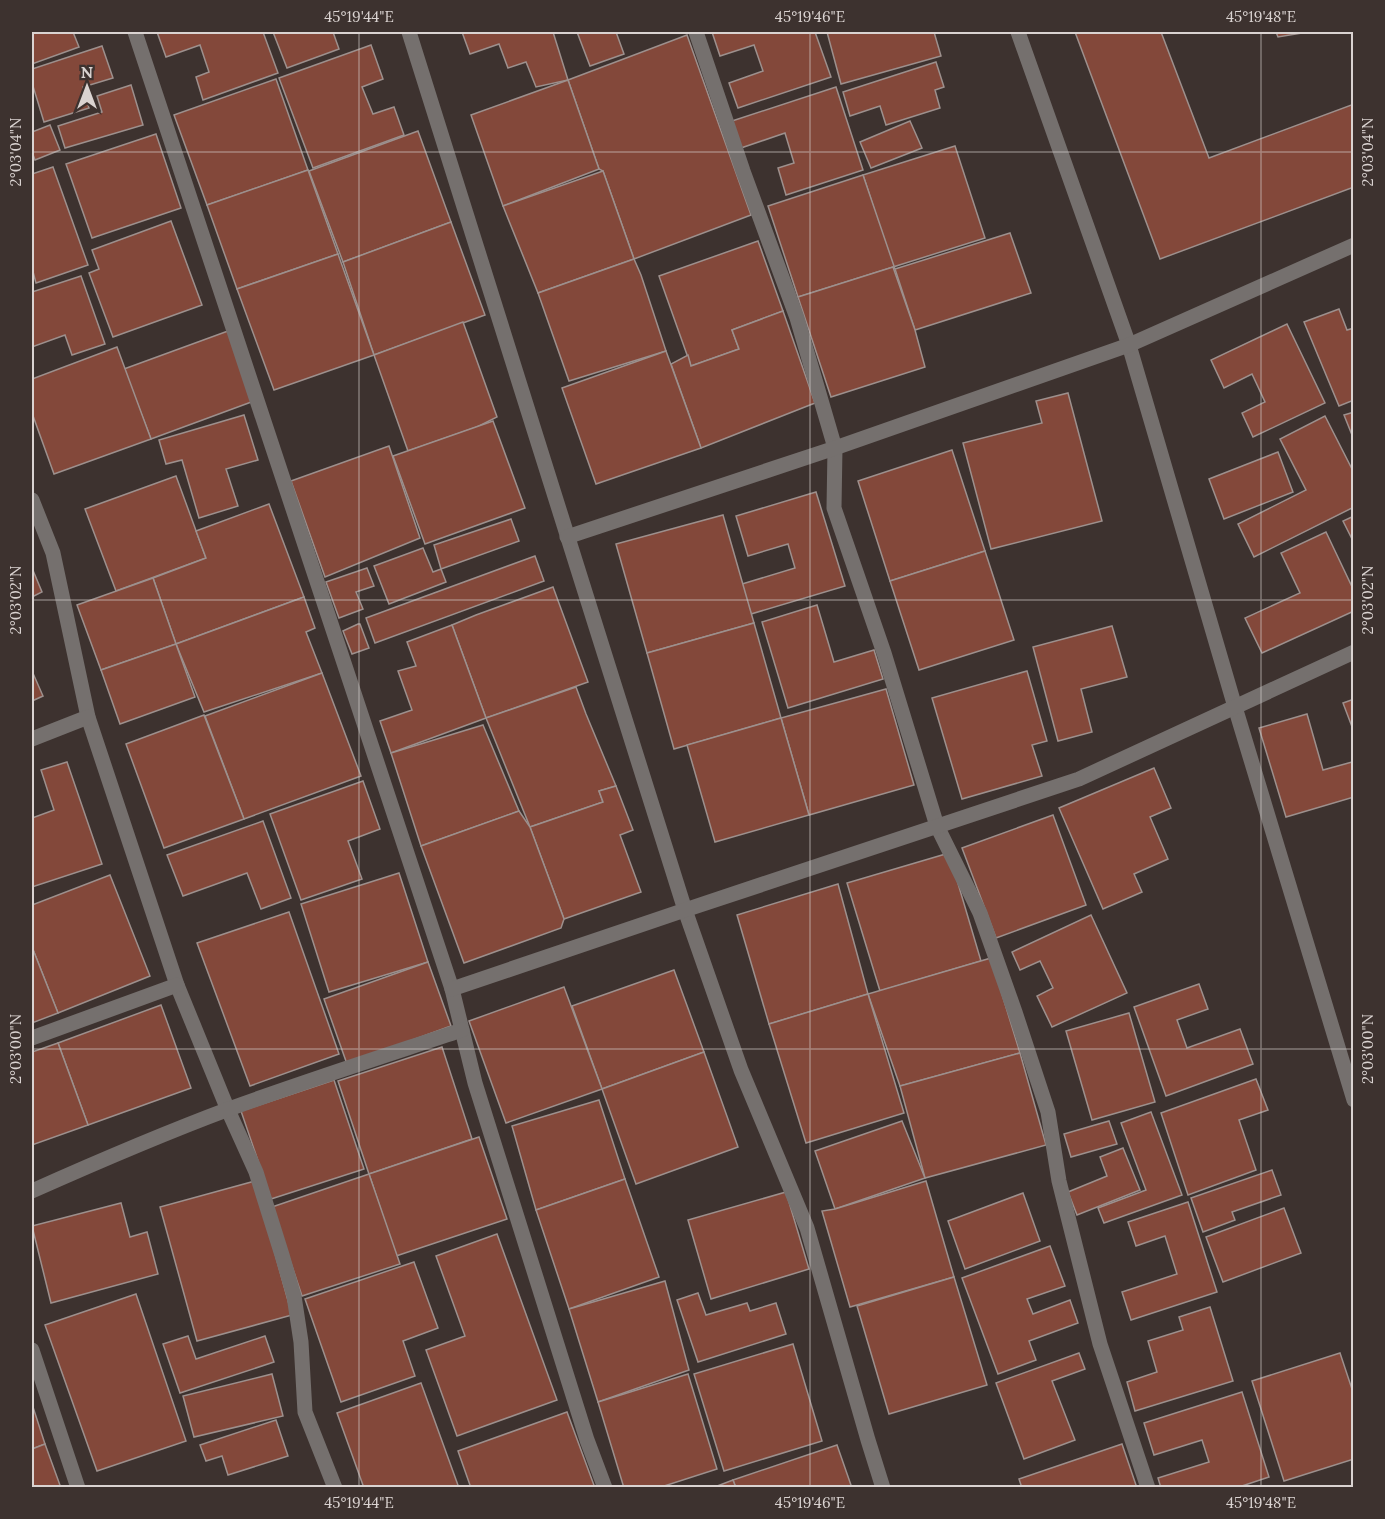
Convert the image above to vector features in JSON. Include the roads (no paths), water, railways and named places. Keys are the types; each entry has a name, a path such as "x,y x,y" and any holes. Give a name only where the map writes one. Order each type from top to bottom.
{"street":[{"path":"135,32 452,989 478,1094 604,1488"},
{"path":"409,32 685,910 741,1070 807,1228 884,1488"},
{"path":"696,32 743,171 797,318 835,448 834,508 884,653 937,826 980,913 1048,1112 1059,1181 1100,1344 1148,1488"},
{"path":"1018,32 1129,345 1353,1100"},
{"path":"567,537 835,448 1129,345 1353,245"},
{"path":"32,500 53,553 88,717 177,985 256,1172 294,1296 301,1342 305,1412 335,1488"},
{"path":"452,989 1079,779 1353,652"},
{"path":"32,739 88,717"},
{"path":"32,1038 177,985"},
{"path":"32,1191 228,1110 462,1030"},
{"path":"32,1350 78,1488"}]}
